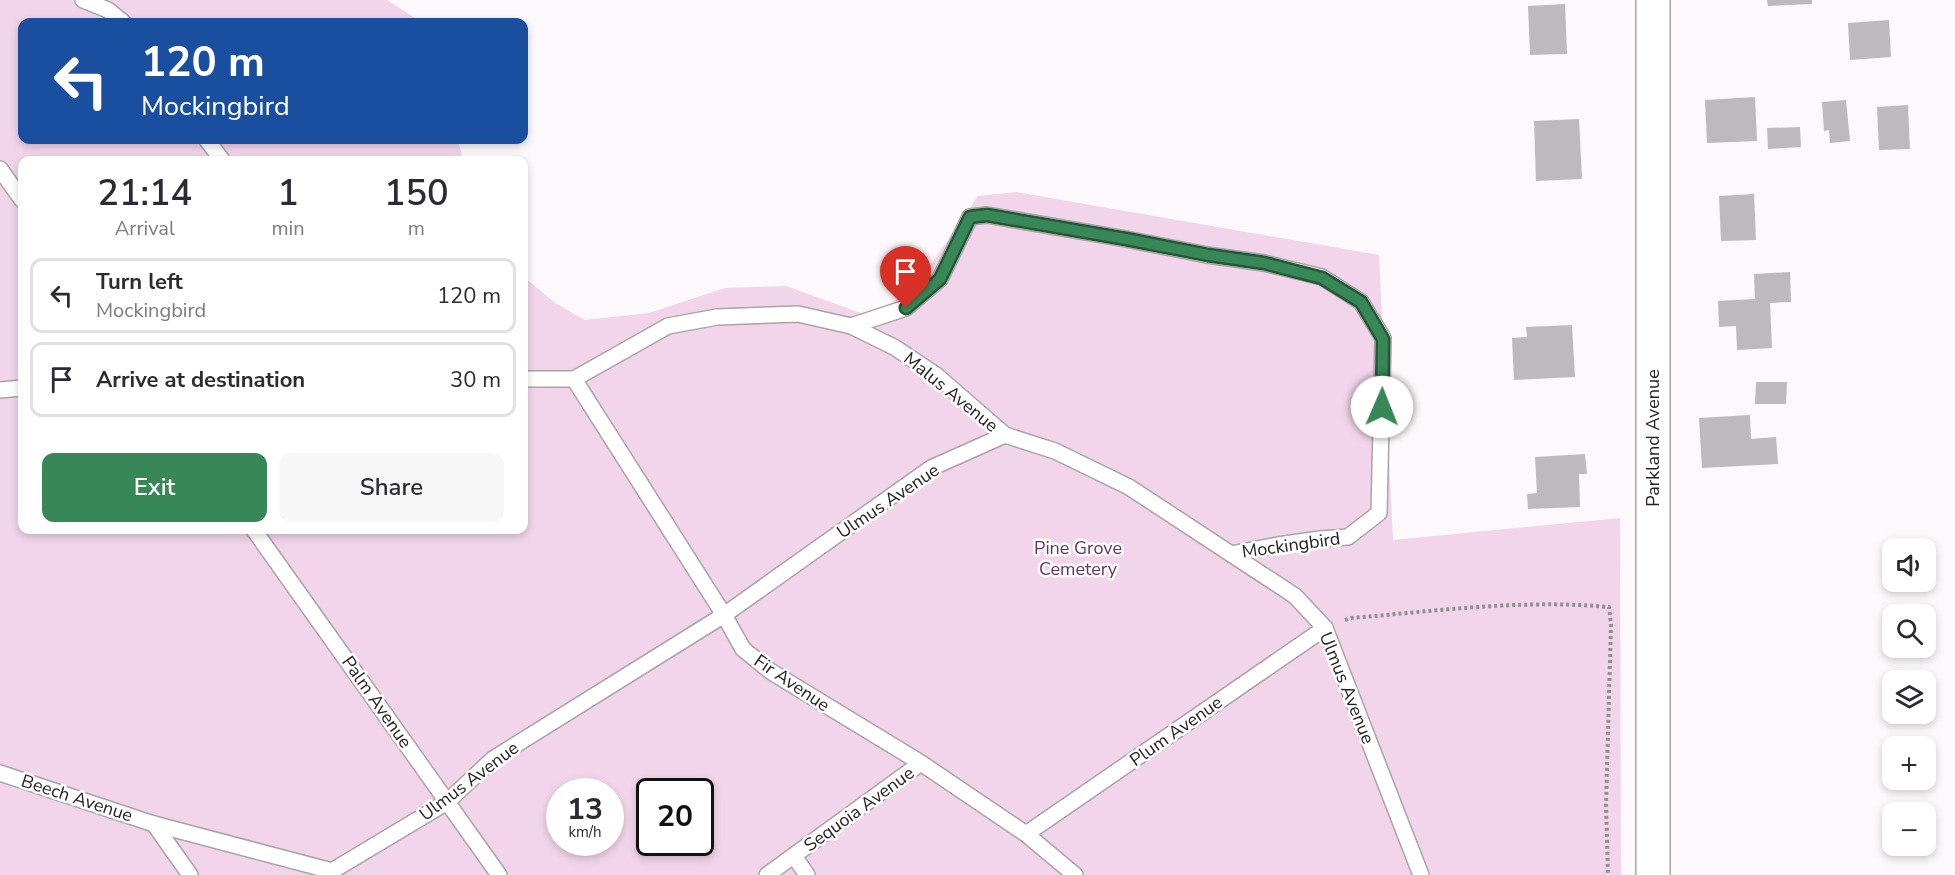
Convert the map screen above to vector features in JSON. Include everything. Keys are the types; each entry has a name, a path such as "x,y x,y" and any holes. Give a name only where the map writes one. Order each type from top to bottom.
{"main road":[{"name":"Parkland Avenue","path":"1653,0 1653,875"}],"lane":[{"path":"83,0 108,10 118,18"},
{"path":"0,169 18,194"},
{"name":"Mockingbird","path":"851,326 906,308 940,279 970,217 987,215 1264,263 1322,278 1361,302 1383,339 1379,513 1348,537 1278,545 1231,554"},
{"name":"Malus Avenue","path":"528,379 574,379 668,326 717,316 798,314 851,326 894,347 936,375 1005,435"},
{"name":"Fir Avenue","path":"574,379 724,615 743,649 770,671 921,763 1026,834 1075,875"},
{"path":"0,390 18,388"},
{"name":"Ulmus Avenue","path":"331,873 447,802 493,759 724,615 931,468 1005,435 1054,451 1129,486 1294,596 1325,628 1421,875"},
{"name":"Palm Avenue","path":"257,534 499,875"},
{"name":"Plum Avenue","path":"1026,834 1325,628"},
{"name":"Sequoia Avenue","path":"767,875 921,763"},
{"name":"Beech Avenue","path":"0,773 154,824 331,873"},
{"name":"Beech Avenue","path":"154,824 190,875"},
{"path":"794,856 807,875"}],"path":[{"path":"1325,628 1351,618 1506,606 1569,603 1609,607 1611,625 1606,804 1608,875"}],"green space":[{"name":"Pine Grove Cemetery","path":"0,0 387,0 415,18 18,18 18,144 459,144 462,156 18,156 18,534 528,534 528,280 555,303 585,320 649,313 725,288 786,286 869,316 914,289 978,196 1016,192 1379,255 1393,540 1620,518 1621,875 0,875"}],"building":[{"path":"1767,0 1812,0 1812,4 1768,6"},
{"path":"1565,4 1567,54 1530,55 1528,6"},
{"path":"1889,20 1891,57 1850,60 1848,23"},
{"path":"1755,97 1757,141 1707,143 1705,100"},
{"path":"1846,100 1850,141 1830,143 1829,130 1824,131 1822,102"},
{"path":"1908,105 1910,149 1879,150 1877,107"},
{"path":"1579,119 1582,179 1536,181 1534,121"},
{"path":"1800,127 1801,147 1768,149 1767,128"},
{"path":"1754,194 1756,240 1721,241 1719,196"},
{"path":"1790,272 1791,302 1770,303 1772,348 1737,350 1736,326 1719,327 1718,301 1755,299 1754,274"},
{"path":"1572,325 1575,377 1514,380 1512,338 1527,337 1526,327"},
{"path":"1756,382 1787,382 1786,404 1755,404"},
{"path":"1750,415 1751,439 1776,437 1778,464 1702,468 1699,418"},
{"path":"1585,454 1587,474 1579,474 1580,507 1528,509 1527,494 1537,493 1535,457"}],"route":[{"path":"906,308 940,279 970,217 987,215 1264,263 1322,278 1361,302 1383,339 1382,407"}]}
